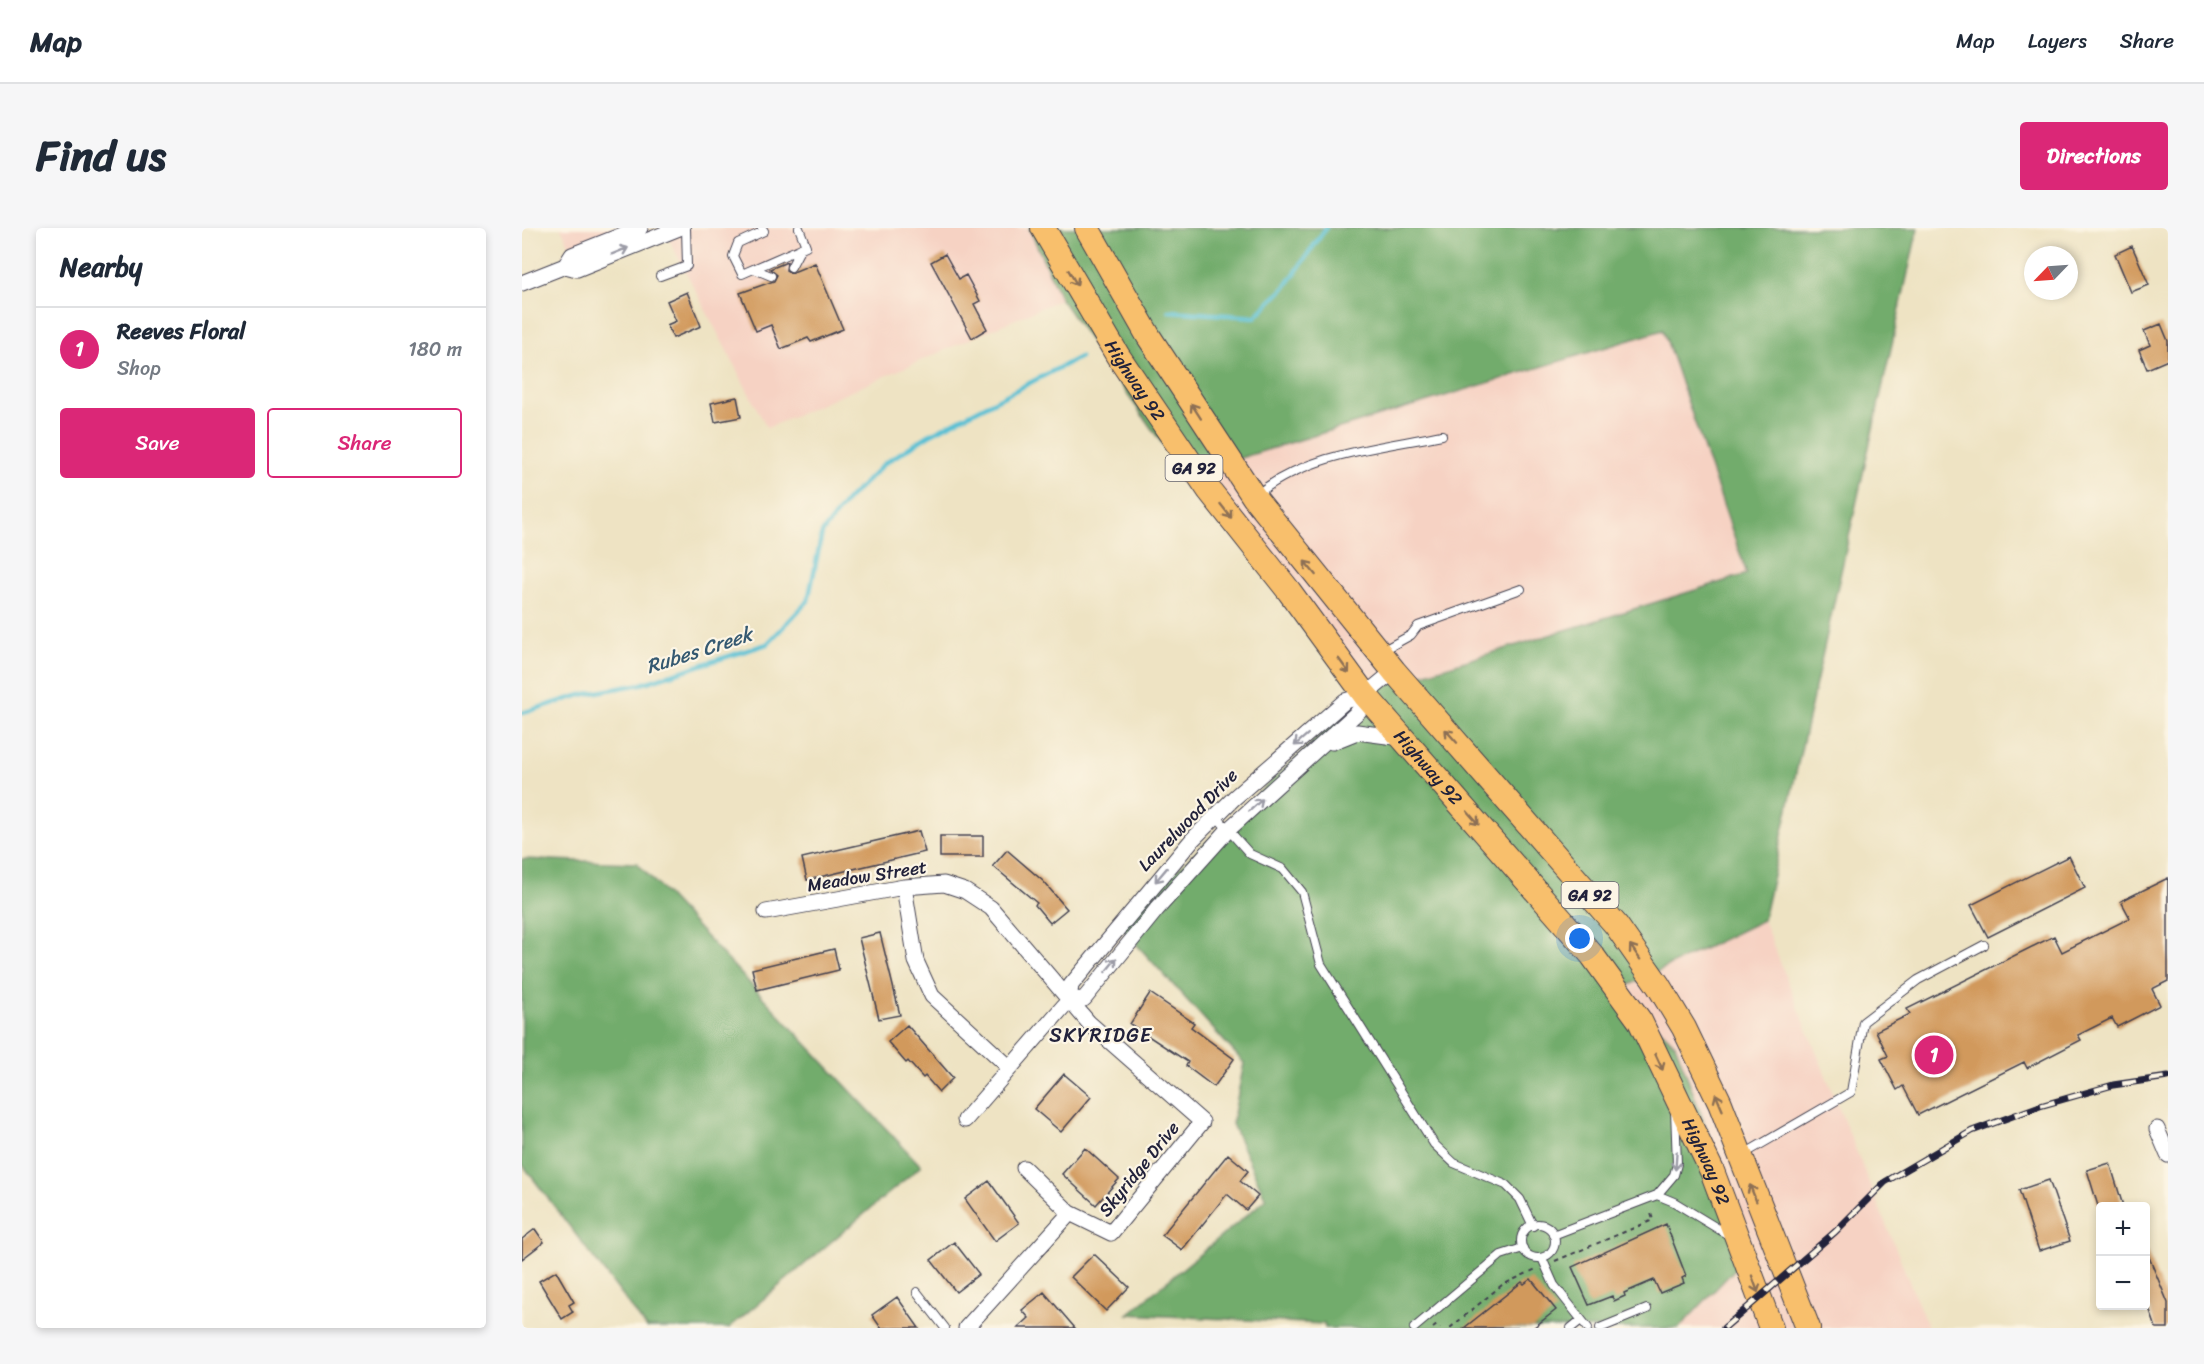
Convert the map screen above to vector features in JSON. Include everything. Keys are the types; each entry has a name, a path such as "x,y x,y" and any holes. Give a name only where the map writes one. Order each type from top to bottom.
{"main road":[{"name":"Highway 92","path":"1043,228 1118,356 1209,490 1289,591 1365,695 1612,980 1640,1021 1712,1171 1771,1328"},
{"name":"Highway 92","path":"1087,228 1149,337 1254,497 1394,671 1616,926 1684,1028 1720,1103 1808,1328"},
{"path":"1712,1171 1740,1156"}],"street":[{"path":"565,266 572,255 640,228"},
{"path":"522,283 565,266 577,269 679,228"},
{"name":"Laurelwood Drive","path":"965,1120 1069,1000 1071,985 1167,867 1216,816 1345,701 1365,695 1394,671"},
{"name":"Laurelwood Drive","path":"1069,1000 1084,999 1157,909 1228,830 1324,746 1359,711 1365,695"},
{"name":"Laurelwood Drive","path":"1324,746 1357,732 1403,738"},
{"name":"Meadow Street","path":"766,912 904,887 944,884 965,891 991,908 1069,1000"},
{"path":"904,887 916,961 932,996 1010,1068"},
{"name":"Skyridge Drive","path":"1024,1168 1070,1213 1111,1233 1202,1122 1089,1023 1069,1000"},
{"path":"2157,1129 2168,1155"},
{"name":"Skyridge Drive","path":"966,1328 1070,1213"}],"lane":[{"path":"660,276 687,266 686,228"},
{"path":"766,229 738,243 734,256 742,274 806,246 799,228"},
{"path":"791,267 801,248"},
{"path":"754,269 771,276"},
{"path":"1254,497 1288,473 1329,458 1442,435"},
{"path":"1378,652 1411,635 1418,626 1521,589"},
{"path":"1216,816 1250,854 1283,869 1302,892 1321,964 1434,1144 1454,1163 1506,1185 1520,1199 1533,1226"},
{"path":"1740,1156 1851,1092 1863,1022 1918,980 1984,945"},
{"path":"1553,1235 1657,1196 1674,1175 1677,1138 1674,1115 1678,1104"},
{"path":"1657,1196 1674,1202 1740,1242"},
{"path":"1544,1261 1554,1248 1553,1235 1544,1226 1533,1226 1524,1233 1523,1248 1532,1257 1544,1261 1554,1285 1588,1328"},
{"path":"1414,1328 1501,1255 1523,1248"},
{"path":"917,1292 945,1328"},
{"path":"1600,1328 1647,1309"},
{"path":"1571,1328 1581,1320"}],"path":[{"path":"1450,1328 1510,1279 1544,1261 1653,1220 1649,1209 1659,1205"},
{"path":"1433,1328 1437,1325 1440,1328"}],"shaded area":[{"path":"561,228 652,228 578,263"},
{"path":"663,228 1029,228 1061,299 767,428"},
{"path":"1663,330 1747,574 1365,692 1184,475"},
{"path":"1763,920 1928,1328 1679,1328 1752,1251 1675,1044 1619,990"}],"green space":[{"path":"1029,228 1918,228 1763,920 1619,990 1675,1044 1752,1251 1679,1328 1325,1328 1324,1324 1128,1314 1266,1199 1232,1124 1244,1063 1119,925 1365,692 1747,574 1663,330 1184,475 1061,299"},
{"path":"522,859 637,863 921,1166 729,1328 647,1328 522,1164"}],"building":[{"path":"2132,246 2149,285 2131,292 2115,254"},
{"path":"945,254 959,279 966,275 980,301 974,304 987,329 972,338 931,262"},
{"path":"787,262 786,270 791,273 815,263 843,329 811,342 808,338 781,349 771,325 756,331 740,293 774,281 777,275 770,269"},
{"path":"687,292 701,326 673,338 667,325 676,321 667,301"},
{"path":"2161,324 2168,341 2168,360 2147,369 2139,350 2150,345 2144,331"},
{"path":"737,397 741,417 715,422 711,403"},
{"path":"919,831 925,852 807,880 802,858"},
{"path":"940,836 983,836 983,857 940,857"},
{"path":"1007,850 1043,881 1067,909 1050,923 1035,905 1037,903 993,866"},
{"path":"2069,856 2085,888 1988,937 1971,905"},
{"path":"2168,878 2168,981 2152,989 2160,1005 2117,1027 2112,1018 2078,1035 2081,1040 2027,1068 2024,1062 1918,1115 1903,1086 1897,1090 1881,1059 1888,1056 1876,1031 1910,1014 1907,1009 2054,936 2062,952 2130,918 2121,901"},
{"path":"880,933 900,1015 879,1019 859,938"},
{"path":"834,949 839,970 757,990 752,969"},
{"path":"1150,993 1194,1023 1191,1027 1234,1059 1214,1087 1186,1066 1188,1062 1130,1024"},
{"path":"907,1025 953,1078 939,1092 908,1061 906,1063 888,1042"},
{"path":"1064,1074 1091,1097 1061,1132 1034,1109"},
{"path":"1085,1148 1119,1179 1096,1205 1062,1174"},
{"path":"1228,1154 1248,1171 1240,1181 1258,1196 1246,1210 1227,1194 1182,1250 1162,1235"},
{"path":"2110,1163 2122,1202 2097,1202 2087,1170"},
{"path":"2049,1180 2070,1241 2039,1251 2019,1190"},
{"path":"989,1181 1019,1223 995,1241 965,1199"},
{"path":"1666,1224 1686,1276 1682,1278 1684,1283 1660,1293 1654,1280 1624,1293 1625,1296 1614,1301 1612,1296 1589,1305 1572,1267"},
{"path":"535,1229 544,1242 522,1259 522,1239"},
{"path":"954,1242 979,1274 956,1292 931,1260"},
{"path":"1094,1254 1129,1287 1106,1311 1071,1277"},
{"path":"2150,1260 2168,1303 2168,1328 2156,1328 2150,1310"},
{"path":"556,1271 574,1302 569,1305 573,1312 562,1319 539,1281"},
{"path":"1531,1279 1556,1310 1533,1328 1464,1328 1522,1282 1524,1284"},
{"path":"1044,1292 1075,1328 1018,1328 1029,1318 1022,1310"},
{"path":"897,1297 919,1328 881,1328 872,1315"}],"waterway":[{"name":"Rubes Creek","path":"1169,311 1255,317 1286,286 1326,228"},
{"name":"Rubes Creek","path":"522,713 581,695 641,684 767,644 808,601 822,533 847,500 885,463 929,435 1080,357"}],"railway":[{"path":"1724,1328 1835,1232 1885,1182 1972,1131 2040,1106 2113,1085 2168,1077"}],"place":[{"name":"Reeves Floral","path":"1934,1055"}],"district":[{"name":"SKYRIDGE","path":"1101,1035"}]}
